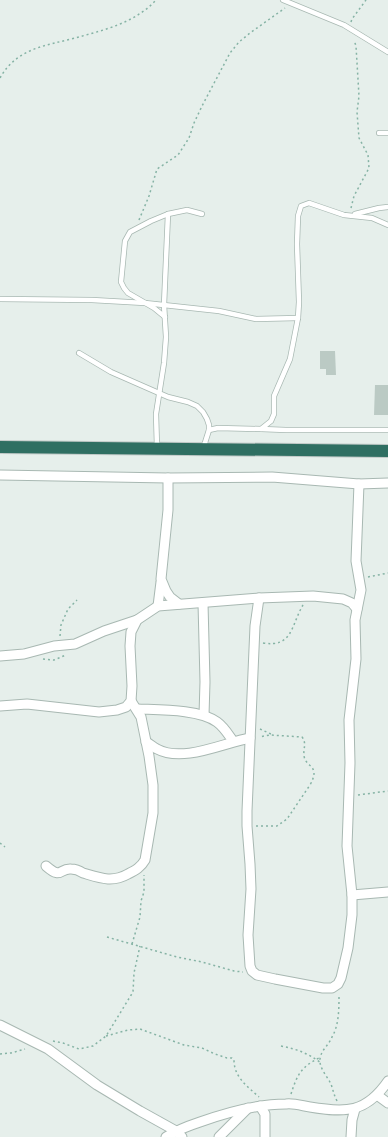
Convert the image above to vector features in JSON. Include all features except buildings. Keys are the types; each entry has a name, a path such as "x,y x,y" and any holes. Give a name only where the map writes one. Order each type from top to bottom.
{"highway":[{"path":"0,447 388,451"}],"street":[{"path":"0,475 168,478 272,477 359,484 388,483"},
{"path":"158,606 168,510 168,478"},
{"path":"259,598 255,626 246,826 251,889 248,957 252,971 257,975 323,988 332,988 338,984 341,978 348,948 352,915 352,895 347,846 349,797 349,708 356,668 354,633 361,590 356,561 359,484"},
{"path":"161,579 170,597 179,604"},
{"path":"0,656 24,654 54,646 74,644 104,631 138,620 158,606 259,598 313,596 344,599 352,603 357,609"},
{"path":"203,603 205,682 204,715"},
{"path":"0,706 26,704 99,712 117,710 126,707 131,701 132,686 130,646 131,632 138,620"},
{"path":"46,866 55,873 72,869 108,880 122,877 141,866 145,860 153,813 153,785 141,717 131,701"},
{"path":"137,709 165,710 204,715 221,725 233,741"},
{"path":"146,742 157,749 176,754 191,754 233,741 250,738"},
{"path":"352,895 388,892"},
{"path":"0,1024 48,1049 102,1088 179,1134"},
{"path":"166,1137 179,1134 235,1110 263,1105 288,1104 344,1111 355,1109 377,1095 388,1081"},
{"path":"377,1095 388,1103"},
{"path":"263,1105 265,1114 265,1137"},
{"path":"219,1137 249,1108"},
{"path":"351,1137 352,1120 355,1109"}],"lane":[{"path":"283,0 352,29 388,52"},
{"path":"379,133 388,133"},
{"path":"261,429 271,421 274,414 274,396 290,359 298,318 299,302 297,244 298,216 301,206 309,204 344,215 372,218 388,225"},
{"path":"350,216 379,208 388,208"},
{"path":"165,317 128,293 124,288 121,282 125,241 130,232 168,214 187,210 202,214"},
{"path":"157,448 156,414 164,363 166,337 164,305 168,214"},
{"path":"0,299 92,300 145,303 219,310 256,318 298,318"},
{"path":"78,353 111,372 168,397 197,406 207,419 209,430 203,449"},
{"path":"209,430 218,428 388,430"}],"path":[{"path":"0,78 12,63 25,53 40,46 108,29 145,11 156,0"},
{"path":"350,216 354,196 369,168 368,155 359,138 357,112 359,96 356,46 352,29 352,19 366,1 362,0"},
{"path":"130,232 130,228 139,220 149,196 157,169 178,155 189,138 202,106 230,54 239,42 250,33 293,4"},
{"path":"360,578 388,573"},
{"path":"255,642 275,644 282,642 294,627 303,605 313,596"},
{"path":"54,646 55,641 60,636 61,625 68,609 77,600"},
{"path":"251,725 269,732 274,736"},
{"path":"246,826 272,827 281,824 287,819 313,780 313,768 304,756 304,739 298,736 250,738"},
{"path":"349,797 388,791"},
{"path":"0,843 5,847"},
{"path":"132,944 139,925 141,901 144,892 144,875 141,866"},
{"path":"108,937 234,972 252,971"},
{"path":"51,1041 79,1048 93,1046 106,1036 133,992 134,973 140,946"},
{"path":"338,984 339,1008 336,1028 333,1036 322,1051 320,1058 334,1094 344,1111"},
{"path":"106,1036 128,1030 140,1029 184,1045 202,1048 220,1056 232,1058 234,1060 235,1070 241,1080 263,1105"},
{"path":"0,1054 23,1050 32,1042"},
{"path":"280,1046 298,1050 321,1063"},
{"path":"288,1104 299,1072 320,1058"}]}
